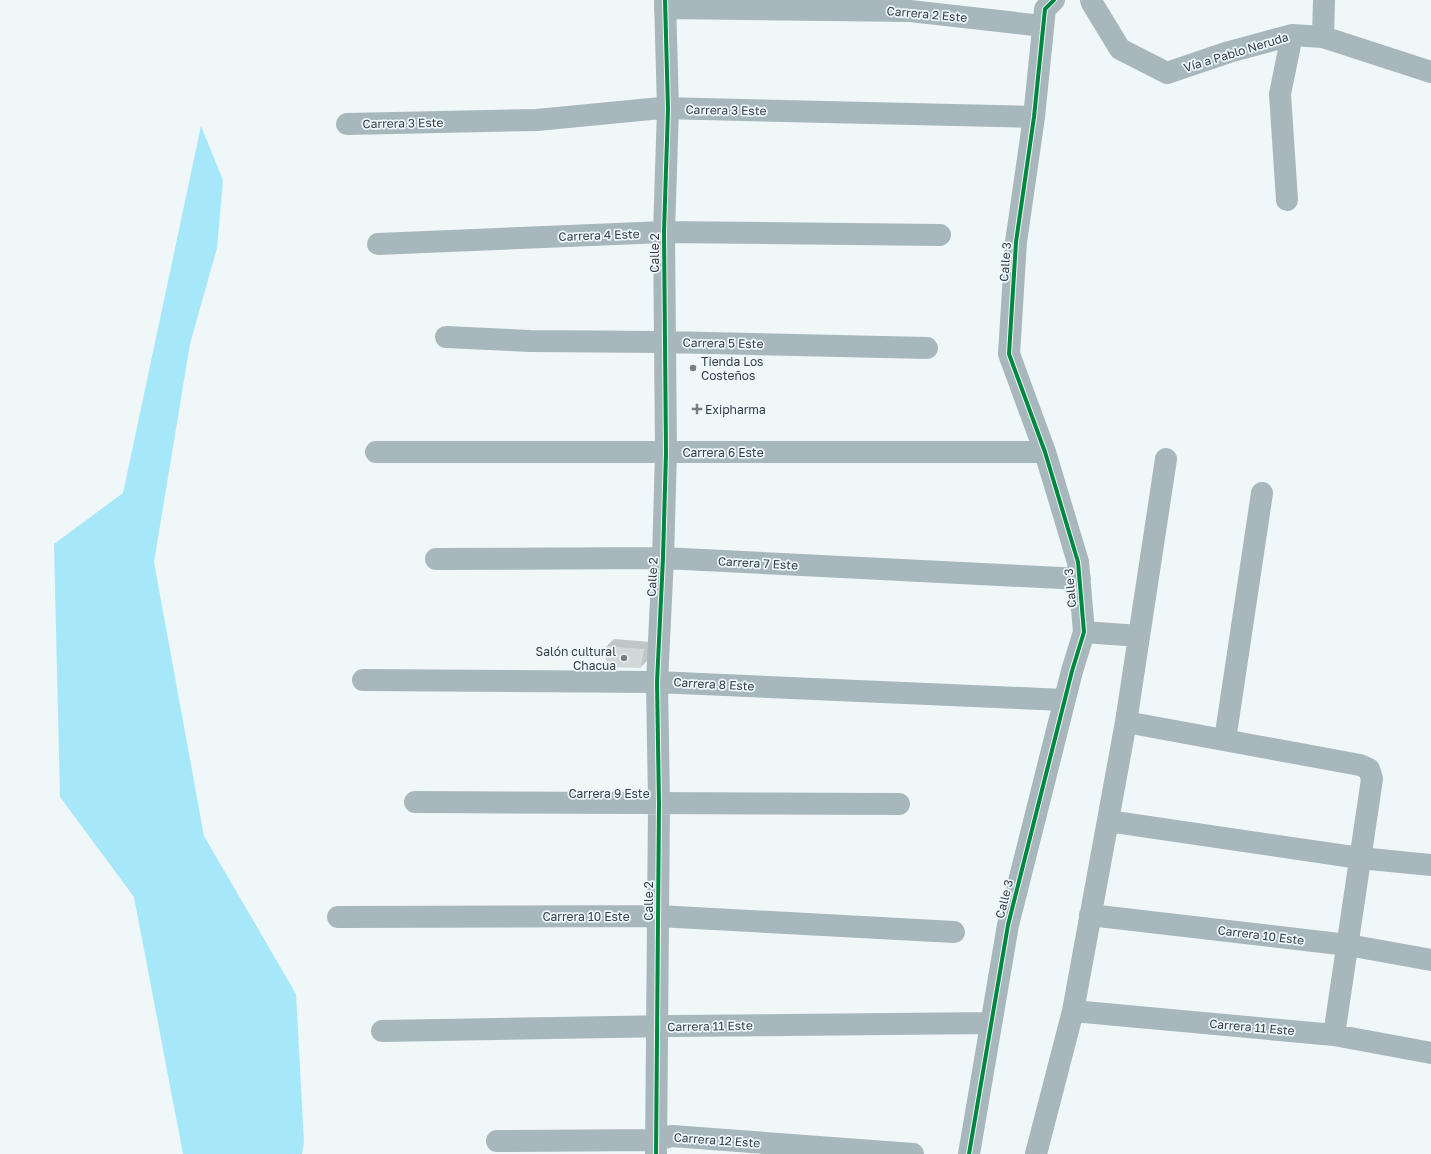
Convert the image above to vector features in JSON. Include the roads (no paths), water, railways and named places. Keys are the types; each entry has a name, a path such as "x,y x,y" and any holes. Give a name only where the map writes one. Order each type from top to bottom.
{"street":[{"name":"Calle 3","path":"969,1154 1008,925 1064,700 1084,632 1078,562 1045,452 1009,354 1016,242 1034,116 1045,9 1054,0"},
{"path":"1323,37 1324,0"},
{"name":"Vía a Pablo Neruda","path":"1089,1 1120,49 1166,73 1230,52 1292,35 1323,37 1431,72"},
{"name":"Carrera 2 Este","path":"665,4 910,11 1043,26"},
{"name":"Calle 2","path":"656,1147 659,803 657,682 666,452 664,232 668,109 665,4"},
{"path":"1287,200 1280,94 1292,35"},
{"name":"Carrera 3 Este","path":"347,124 537,120 668,109 1034,116"},
{"name":"Carrera 4 Este","path":"378,244 664,232 940,235"},
{"name":"Carrera 5 Este","path":"446,336 530,341 664,342 927,348"},
{"name":"Carrera 6 Este","path":"376,452 1045,452"},
{"path":"1036,1154 1073,1011 1126,722 1166,459"},
{"path":"1225,740 1262,493"},
{"name":"Carrera 7 Este","path":"436,558 663,558 1080,579"},
{"path":"1084,632 1139,636"},
{"name":"Carrera 8 Este","path":"363,680 657,682 1064,700"},
{"path":"1126,722 1360,765 1369,769 1372,779 1334,1035"},
{"name":"Carrera 9 Este","path":"415,802 899,804"},
{"path":"1108,821 1360,858 1431,865"},
{"name":"Carrera 10 Este","path":"1090,915 1348,945 1431,960"},
{"name":"Carrera 10 Este","path":"338,917 658,916 954,932"},
{"name":"Carrera 11 Este","path":"1073,1011 1334,1035 1431,1053"},
{"name":"Carrera 11 Este","path":"382,1031 991,1024"},
{"name":"Carrera 12 Este","path":"497,1142 656,1147 672,1136 913,1154"}],"place":[{"name":"Tienda Los Costeños","path":"693,368"},
{"name":"Exipharma","path":"697,409"},
{"name":"Salón cultural Chacua","path":"624,658"}]}
